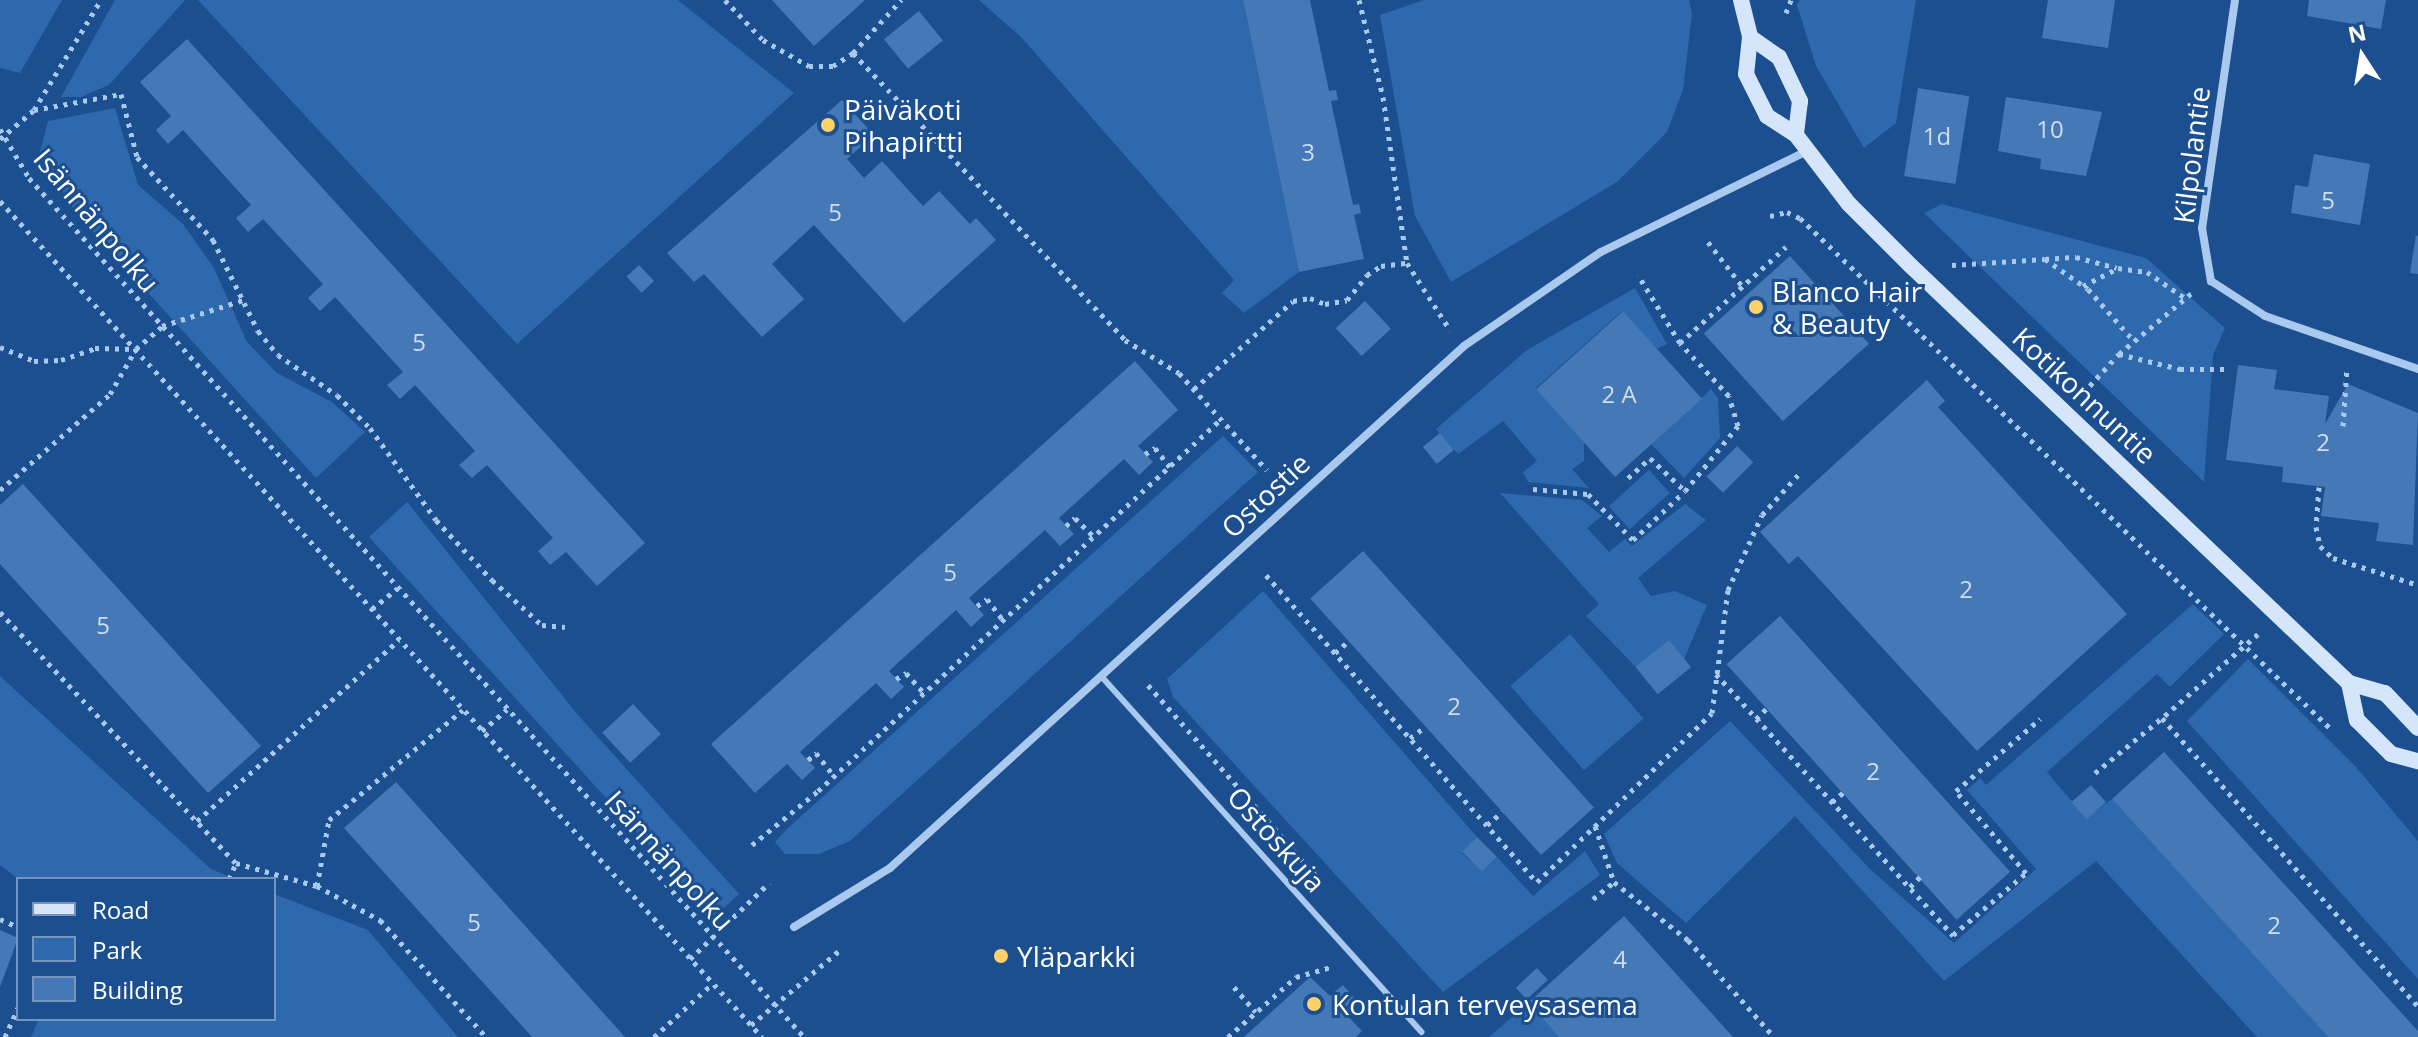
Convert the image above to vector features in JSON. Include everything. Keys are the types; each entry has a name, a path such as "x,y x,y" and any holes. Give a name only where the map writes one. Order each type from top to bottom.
{"street":[{"name":"Kotikonnuntie","path":"1741,0 1750,37 1746,74 1767,116 1796,135 1805,152 1910,265 2349,683 2385,693 2418,728"},
{"name":"Kilpolantie","path":"2211,281 2202,228 2235,0"},
{"path":"1750,37 1779,57 1800,101 1796,135"},
{"name":"Ostostie","path":"794,927 890,868 1464,346 1601,252 1805,152"},
{"path":"2211,281 2265,316 2418,369"},
{"path":"2349,683 2357,720 2391,754 2418,761"}],"lane":[{"name":"Ostoskuja","path":"1101,676 1421,1032"}],"path":[{"path":"2,138 34,110 101,0"},
{"path":"725,0 763,40 809,66 833,66 853,53 901,0"},
{"path":"1359,0 1383,97 1407,263 1440,317"},
{"path":"1786,13 1791,0"},
{"path":"853,53 1125,340 1179,373 1267,470"},
{"path":"34,110 121,94 137,157 213,240 243,300 278,355 337,395 370,428 436,520 492,580 542,625 565,627"},
{"name":"Isännänpolku","path":"0,129 2,138 29,178 804,1037"},
{"name":"Isännänpolku","path":"0,201 762,1037"},
{"path":"1770,216 1787,212 1800,218 2342,740"},
{"path":"1708,242 1742,286"},
{"path":"1680,343 1786,247"},
{"path":"1910,265 2076,257 2147,272 2185,298"},
{"path":"2045,259 2083,286 2134,341"},
{"path":"1194,389 1293,301 1310,298 1325,304 1347,300 1367,275 1381,266 1407,263"},
{"path":"2083,286 2118,268"},
{"path":"1533,489 1588,494 1633,540 1685,491 1738,426 1729,396 1680,343 1638,275"},
{"path":"2091,385 2134,341 2185,298 2211,281"},
{"path":"162,326 243,300"},
{"name":"Isännänpolku","path":"136,349 162,326"},
{"path":"2343,426 2353,346"},
{"path":"0,347 34,361 61,360 95,348 136,349 110,394 0,490"},
{"path":"2119,354 2180,369 2224,369"},
{"path":"752,845 834,776 1221,419"},
{"path":"1145,454 1155,448 1170,467"},
{"path":"1628,478 1650,458 1685,491"},
{"path":"1266,575 1537,882 1712,713 1728,590 1762,515 1798,475"},
{"path":"2319,487 2316,527 2320,546 2333,558 2418,585"},
{"path":"1066,526 1075,518 1094,537"},
{"path":"372,609 398,588"},
{"path":"977,606 987,599 1003,620"},
{"path":"0,612 236,863 317,886 380,920 486,1037"},
{"path":"2095,773 2280,615"},
{"path":"197,821 399,640"},
{"path":"1335,653 1349,641"},
{"path":"896,679 906,673 924,693"},
{"path":"1715,673 1953,935 2026,873 1956,791 2040,719"},
{"path":"1756,719 1767,708"},
{"path":"482,731 507,709"},
{"path":"317,886 329,820 463,710"},
{"path":"2162,718 2418,1006"},
{"path":"1410,738 1425,727"},
{"path":"808,760 816,753 834,776"},
{"path":"1832,802 1844,792"},
{"path":"1487,825 1502,812"},
{"path":"1595,826 1614,882 1688,940 1774,1037"},
{"path":"230,877 236,863"},
{"path":"1910,887 1921,876"},
{"path":"1593,899 1614,882"},
{"path":"690,959 769,883"},
{"path":"751,1025 840,950"},
{"path":"1228,1037 1296,977 1325,966 1340,969"},
{"path":"654,1037 712,984"},
{"path":"1234,987 1256,1012"},
{"path":"5,1037 16,1012"}],"green space":[{"path":"0,0 62,0 20,73 0,68"},
{"path":"115,0 185,0 109,85 81,97 61,97"},
{"path":"198,0 678,0 794,93 517,344"},
{"path":"979,0 1243,0 1299,272 1244,313 1222,293 1234,280 1022,38"},
{"path":"1424,0 1689,0 1692,14 1683,90 1667,132 1617,182 1451,282 1415,216 1380,15"},
{"path":"1800,0 1916,0 1896,123 1864,148 1816,66 1797,5"},
{"path":"115,108 138,185 183,224 214,268 247,342 277,373 332,402 365,432 316,478 76,213 39,155 48,121"},
{"path":"1942,204 2146,258 2225,328 2213,355 2204,482 1924,213"},
{"path":"1635,288 1667,344 1657,349 1622,311 1536,388 1584,442 1584,461 1572,469 1589,488 1528,482 1523,472 1537,461 1503,421 1458,454 1436,429 1527,350"},
{"path":"1711,389 1718,398 1720,438 1684,478 1651,444"},
{"path":"1223,436 1258,472 850,841 819,854 785,854 775,842 787,829"},
{"path":"1649,470 1670,493 1630,529 1609,506"},
{"path":"1500,493 1582,500 1602,516 1587,528 1609,552 1625,539 1632,546 1685,504 1706,520 1638,578 1651,596 1675,591 1707,605 1684,659 1669,641 1637,668 1586,616 1599,604"},
{"path":"407,502 578,715 739,894 714,917 369,537"},
{"path":"1263,591 1477,837 1462,853 1482,871 1497,857 1533,896 1585,851 1600,875 1443,992 1173,697 1167,679"},
{"path":"2193,604 2224,634 2170,687 2157,674 2047,772 2086,818 2112,799 2328,1037 2257,1037 2096,861 1944,981 1795,816 1686,923 1617,863 1604,834 1730,721 1869,868 1954,943 2036,869 1967,790 1980,778 1986,785"},
{"path":"1570,634 1643,719 1584,770 1510,686"},
{"path":"2248,659 2356,767 2418,841 2418,979 2187,721"},
{"path":"0,676 211,869 230,877 16,877 0,865"},
{"path":"276,895 368,930 458,1037 31,1037 38,1021 276,1021"},
{"path":"1528,1003 1559,1037 1489,1037"}],"building":[{"path":"772,0 865,0 814,46"},
{"path":"1243,0 1310,0 1329,91 1336,90 1338,100 1331,101 1353,205 1359,204 1361,213 1354,215 1364,259 1299,272"},
{"path":"2048,0 2115,0 2108,48 2042,38"},
{"path":"2309,0 2386,0 2381,29 2307,16"},
{"path":"919,11 943,41 908,69 884,39"},
{"path":"187,39 645,543 597,586 566,552 550,565 538,551 553,538 487,465 472,478 459,465 475,451 415,385 400,399 387,385 403,372 335,297 320,311 308,298 323,284 263,219 248,232 236,218 251,205 183,130 168,144 156,130 171,116 140,82"},
{"path":"1918,88 1969,96 1955,184 1904,176"},
{"path":"2006,97 2102,112 2086,176 2040,169 2041,159 1998,151"},
{"path":"842,100 874,135 847,159 864,178 882,161 923,206 939,191 970,224 976,218 996,240 904,323 814,225 772,264 804,299 762,337 704,274 694,282 667,253"},
{"path":"2314,154 2370,164 2360,225 2291,213 2295,185 2308,187"},
{"path":"2418,236 2418,274 2410,273"},
{"path":"1790,256 1869,344 1783,421 1704,334"},
{"path":"639,265 654,281 642,293 627,277"},
{"path":"1365,301 1391,329 1362,356 1336,328"},
{"path":"1623,311 1702,399 1615,477 1536,389"},
{"path":"1135,361 1178,410 1138,446 1153,462 1139,475 1124,459 1059,518 1074,534 1060,546 1045,530 969,598 984,615 971,627 956,610 889,671 904,687 891,699 876,683 800,752 815,768 802,780 787,764 755,793 711,744"},
{"path":"2238,365 2277,370 2274,389 2329,396 2325,424 2348,384 2418,413 2413,545 2376,541 2379,523 2321,516 2325,487 2282,482 2283,467 2226,460"},
{"path":"1927,380 1945,401 1938,407 2127,614 1977,751 1798,556 1789,564 1760,532"},
{"path":"1440,433 1454,450 1437,464 1423,447"},
{"path":"1737,446 1753,462 1723,493 1707,476"},
{"path":"23,484 261,746 208,793 0,564 0,505"},
{"path":"1363,551 1594,807 1541,855 1310,599"},
{"path":"1780,616 2010,872 1957,920 1726,664"},
{"path":"1669,640 1691,667 1658,694 1636,667"},
{"path":"633,704 661,734 630,763 602,733"},
{"path":"2164,752 2418,1031 2418,1037 2328,1037 2112,799"},
{"path":"396,782 625,1037 532,1037 344,828"},
{"path":"2091,785 2106,802 2086,819 2071,802"},
{"path":"1477,837 1497,857 1482,872 1462,852"},
{"path":"1624,916 1733,1037 1559,1037 1528,1003"},
{"path":"0,930 16,937 16,943 0,987"},
{"path":"1537,968 1548,980 1527,999 1516,988"},
{"name":"Kontulan terveysasema","path":"1310,977 1330,996 1343,985 1355,999 1342,1010 1362,1031 1356,1037 1244,1037"}],"place":[{"name":"Päiväkoti Pihapirtti","path":"828,125"},
{"name":"Blanco Hair & Beauty","path":"1756,307"},
{"name":"Yläparkki","path":"1001,956"},
{"name":"Kontulan terveysasema","path":"1314,1004"}]}
